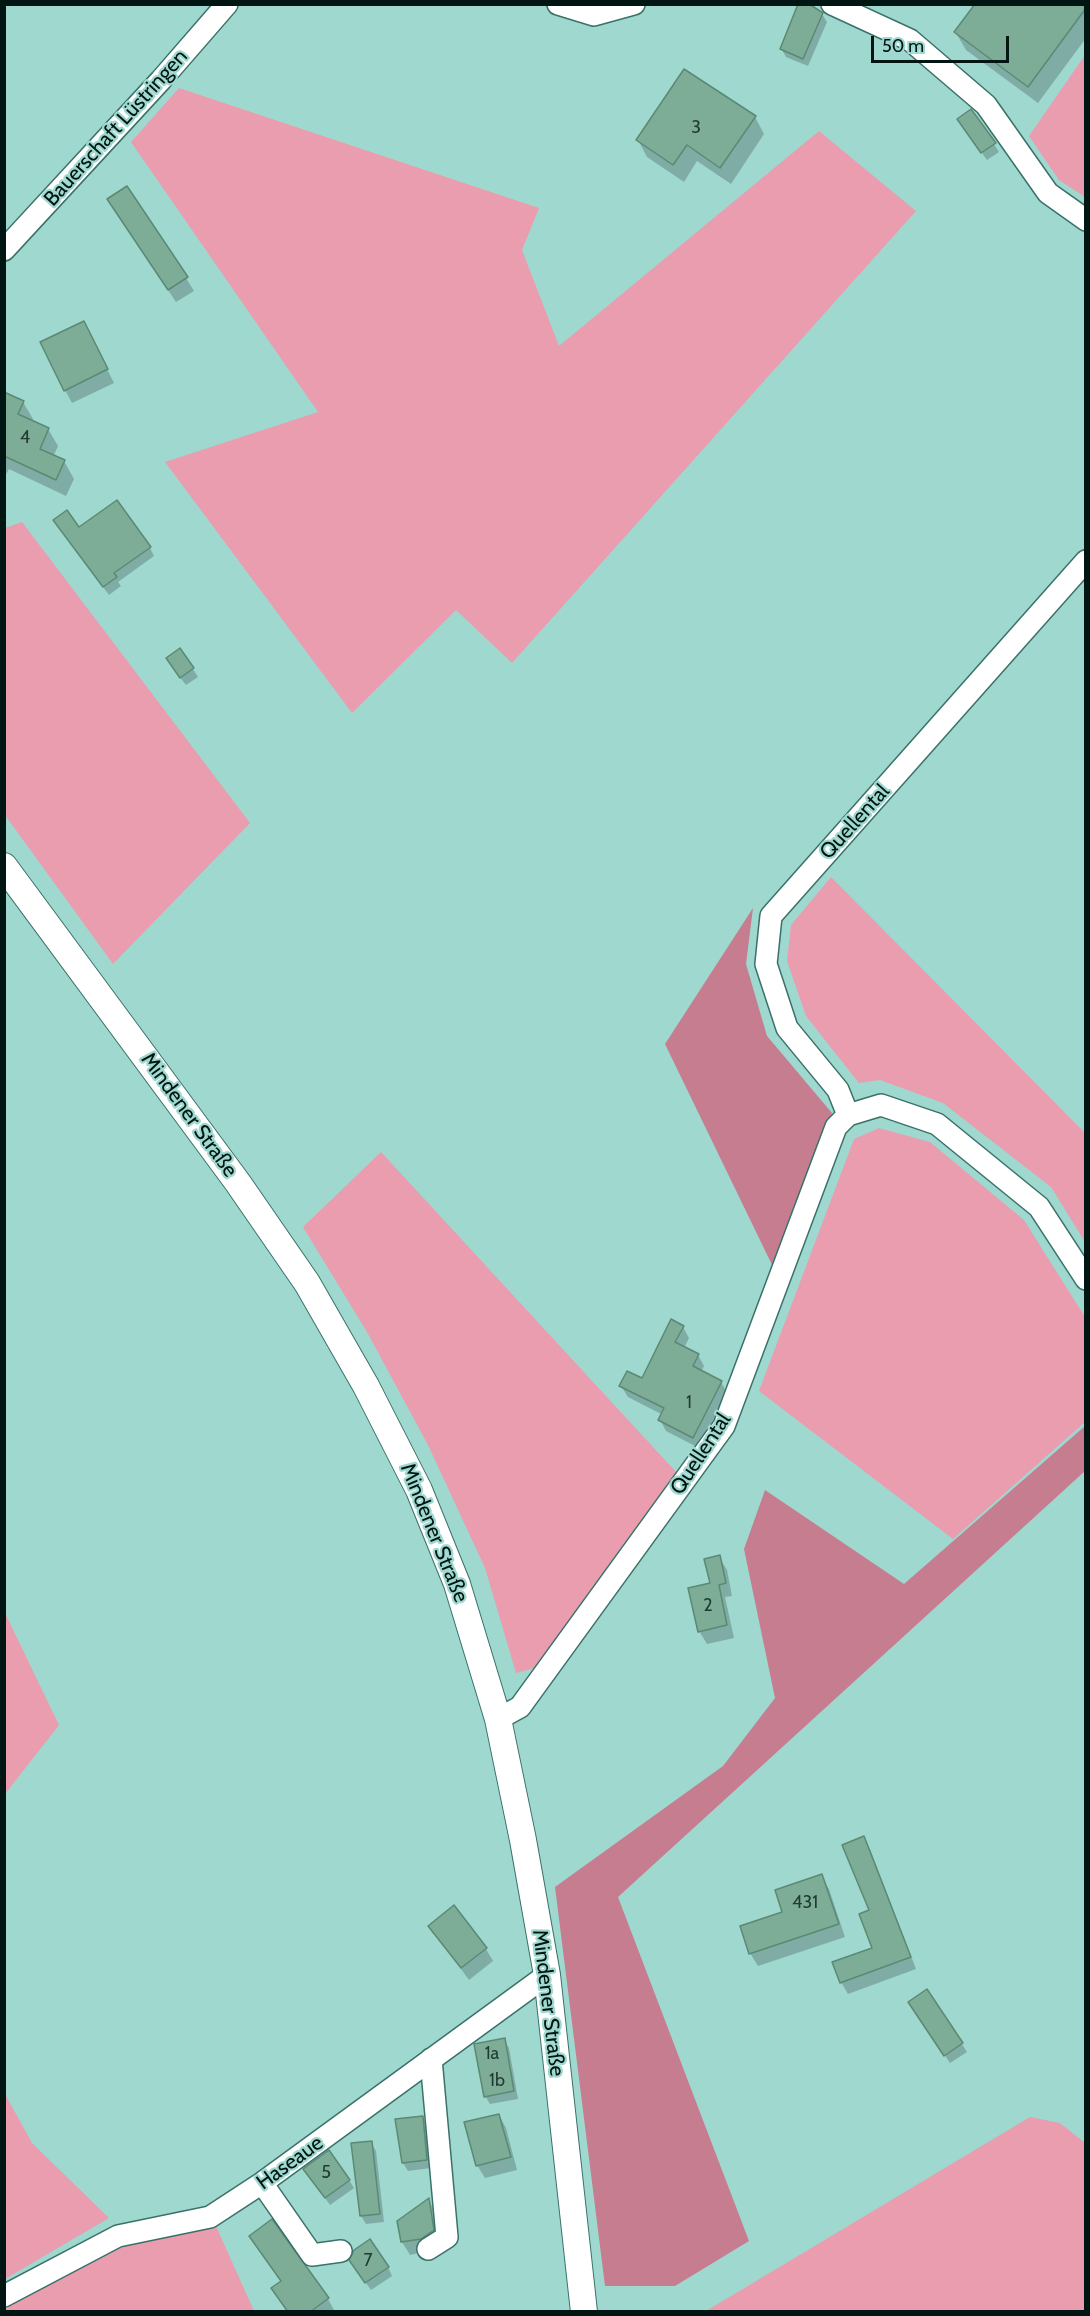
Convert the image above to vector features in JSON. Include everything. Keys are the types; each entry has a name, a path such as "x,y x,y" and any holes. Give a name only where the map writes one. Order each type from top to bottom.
{"main road":[{"name":"Mindener Straße","path":"4,866 238,1183 319,1303 366,1386 419,1490 457,1584 498,1719 524,1840 546,1975 584,2312"}],"street":[{"name":"Bauerschaft Lüstringen","path":"4,250 161,80 227,4"},
{"path":"558,4 594,15 634,4"},
{"path":"832,4 910,40 986,105 1048,193 1086,220"},
{"name":"Quellental","path":"498,1719 520,1707 724,1426 836,1127 848,1114 838,1090 787,1028 766,964 771,916 1086,561"},
{"path":"848,1114 881,1105 937,1124 1039,1207 1086,1279"},
{"name":"Haseaue","path":"4,2296 118,2236 210,2217 262,2183 546,1975"},
{"path":"428,2249 447,2237 431,2060"},
{"path":"262,2183 312,2255 341,2251"}],"shaded area":[{"path":"1085,55 1085,197 1059,180 1029,136"},
{"path":"179,88 539,208 522,250 559,346 819,131 916,211 512,663 456,610 352,713 165,462 318,412 131,142"},
{"path":"22,522 250,823 113,964 5,815 5,528"},
{"path":"831,877 1085,1133 1085,1242 1051,1187 943,1103 880,1080 859,1083 806,1016 787,961 791,925"},
{"path":"753,908 746,964 767,1036 832,1113 774,1269 665,1044"},
{"path":"879,1128 930,1142 1024,1220 1085,1317 1085,1422 953,1539 759,1391 854,1139"},
{"path":"381,1152 677,1473 535,1668 516,1673 485,1568 428,1445 367,1332 303,1227"},
{"path":"1085,1426 1085,1471 618,1897 749,2241 675,2286 605,2286 555,1887 723,1766 775,1698 744,1549 765,1490 904,1584"},
{"path":"5,1613 59,1725 4,1794"},
{"path":"5,2094 32,2143 109,2218 5,2279"},
{"path":"1030,2117 1060,2123 1085,2143 1085,2311 706,2311"},
{"path":"216,2226 254,2311 5,2312 5,2307 122,2247"}],"building":[{"path":"798,4 809,4 823,13 803,59 780,49"},
{"path":"975,4 1086,4 1086,8 1028,87 954,32"},
{"path":"684,69 756,116 720,168 687,145 673,165 636,140"},
{"path":"971,109 996,143 981,153 957,119"},
{"path":"127,186 188,277 168,290 107,199"},
{"path":"84,321 108,369 64,391 40,342"},
{"path":"4,392 24,401 18,414 49,428 40,449 65,460 56,480 4,456"},
{"path":"117,500 151,547 114,573 117,577 103,587 53,520 67,510 79,527"},
{"path":"180,648 194,668 180,678 166,658"},
{"path":"671,1319 684,1326 675,1342 699,1354 693,1366 722,1381 693,1438 658,1420 664,1408 619,1386 627,1371 642,1378"},
{"path":"720,1555 726,1583 719,1585 727,1625 698,1632 688,1588 710,1583 704,1559"},
{"path":"864,1836 911,1957 840,1983 832,1962 872,1948 859,1914 869,1910 842,1845"},
{"path":"822,1874 839,1924 749,1954 740,1926 782,1912 775,1890"},
{"path":"454,1905 487,1948 461,1968 428,1926"},
{"path":"927,1989 963,2043 944,2056 908,2002"},
{"path":"505,2038 514,2091 484,2097 474,2044"},
{"path":"499,2114 511,2157 476,2166 464,2122"},
{"path":"423,2116 427,2160 402,2163 395,2119"},
{"path":"372,2141 380,2214 360,2216 351,2143"},
{"path":"329,2150 350,2180 325,2198 303,2169"},
{"path":"429,2198 434,2230 421,2239 401,2242 397,2221"},
{"path":"272,2219 329,2298 310,2312 288,2312 271,2288 281,2281 249,2236"},
{"path":"370,2239 389,2267 365,2283 349,2260 354,2250"}]}
